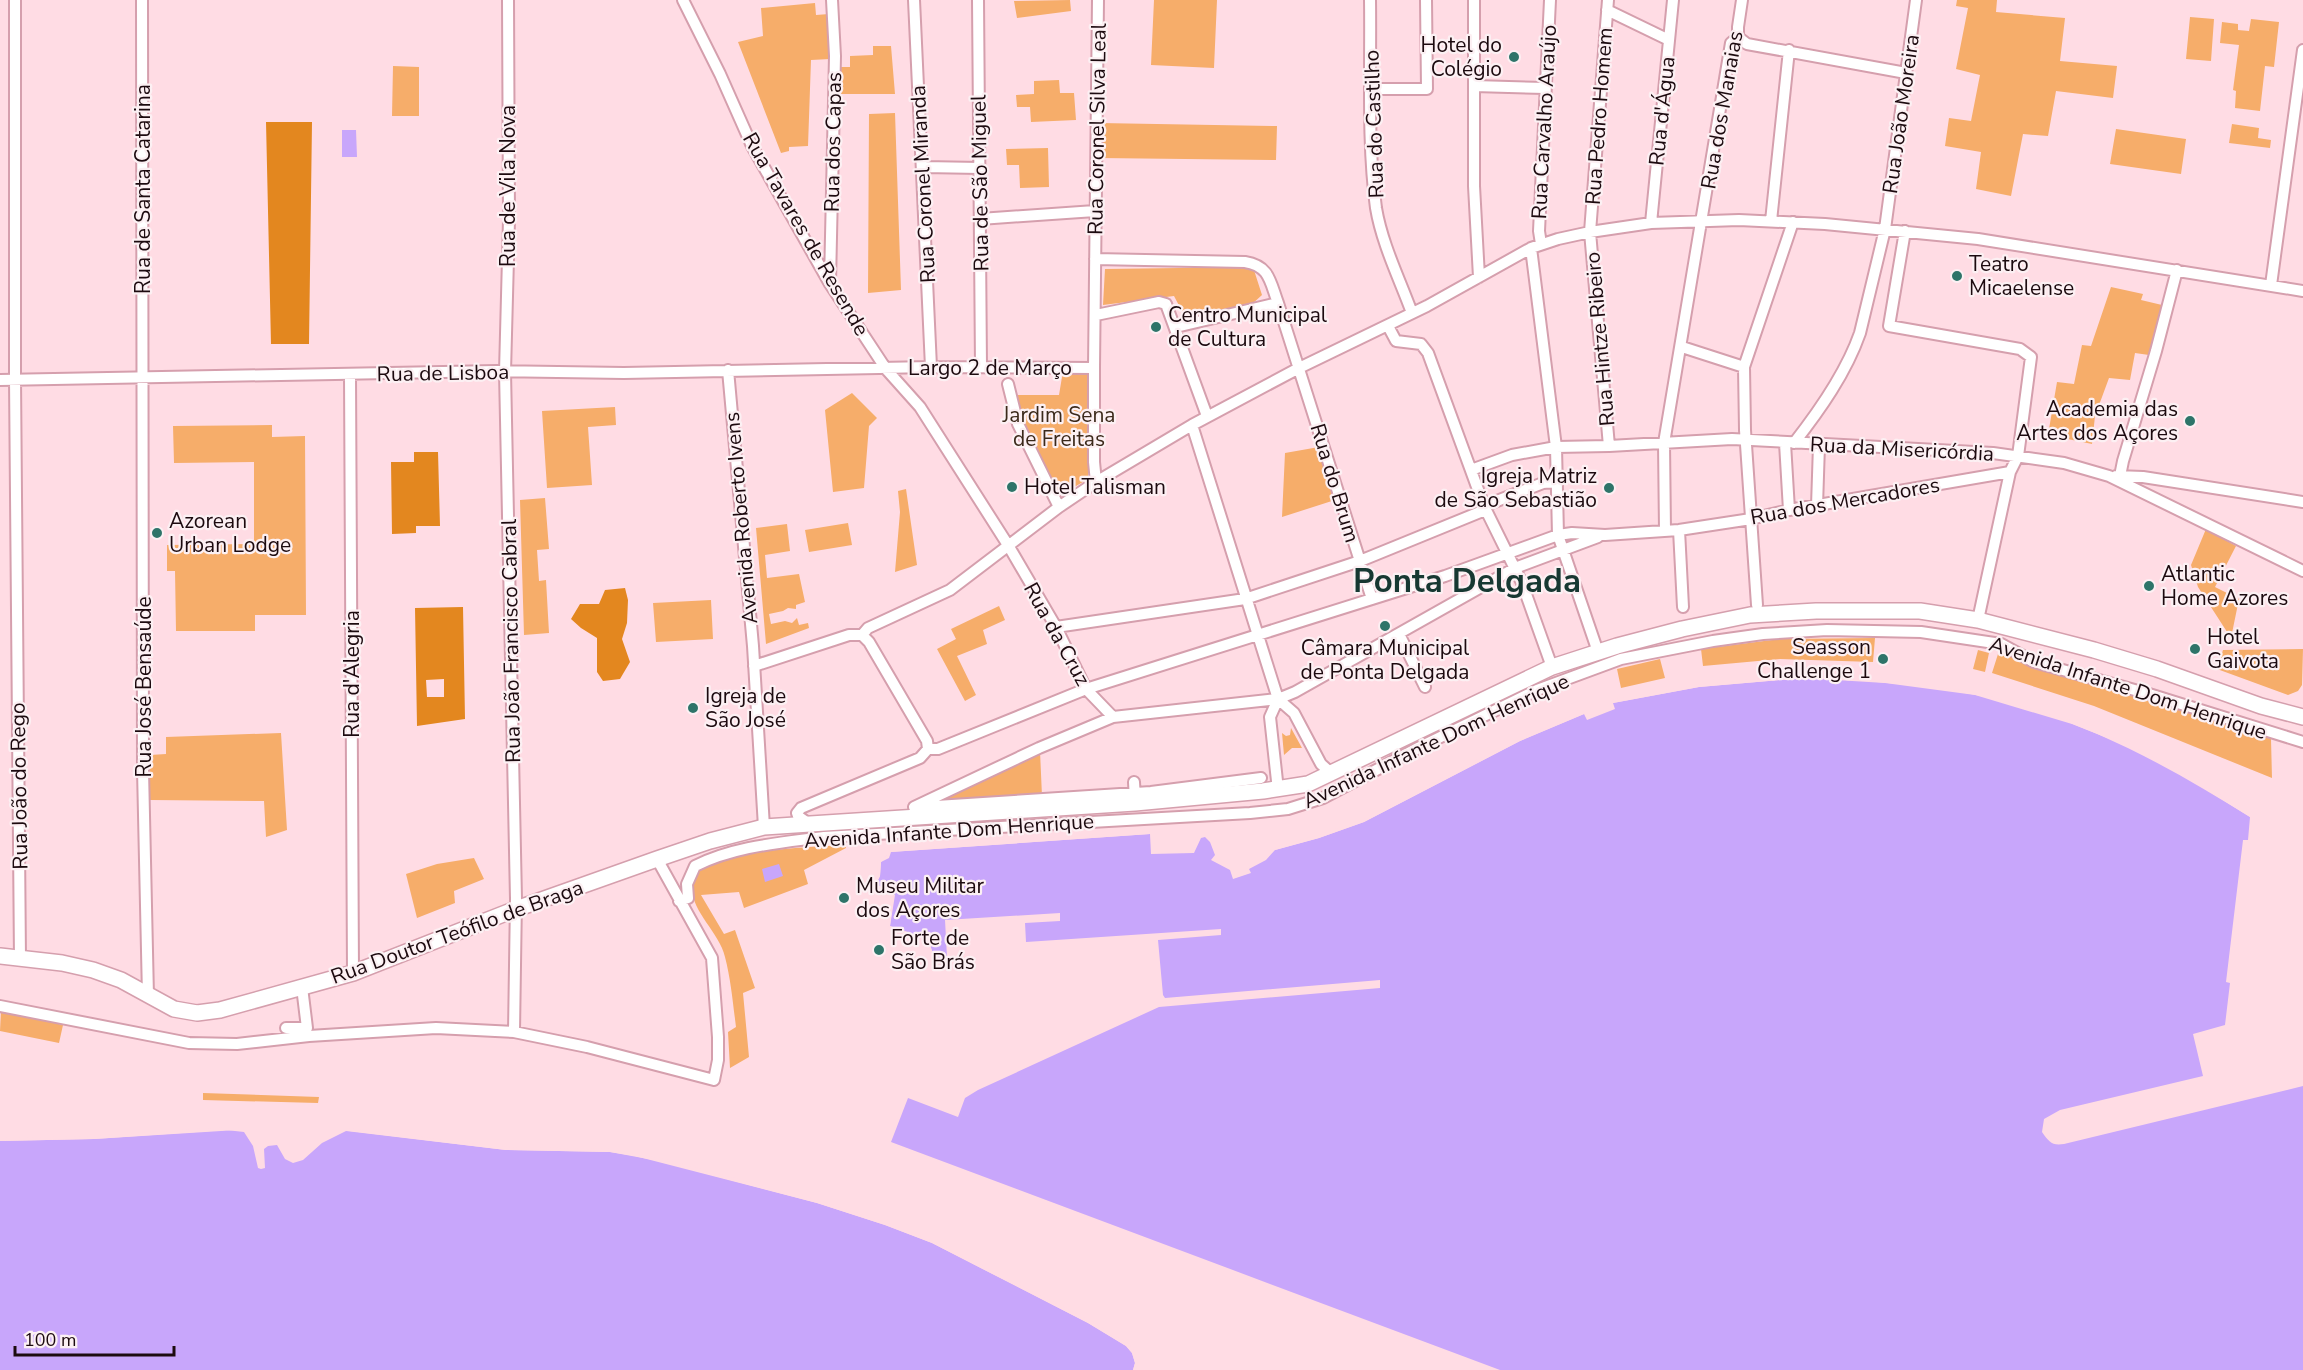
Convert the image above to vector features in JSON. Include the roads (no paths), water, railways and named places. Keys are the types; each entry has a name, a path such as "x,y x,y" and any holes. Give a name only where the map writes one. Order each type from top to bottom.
{"main road":[{"name":"Avenida Infante Dom Henrique","path":"764,827 1134,793 1278,790 1308,784 1552,667 1598,652 1750,615 1816,611 1920,611 1978,620 2094,650 2157,669 2261,706 2303,717"},
{"name":"Rua Doutor Teófilo de Braga","path":"0,956 62,963 93,970 121,980 174,1009 198,1013 220,1010 353,973 516,909 710,841 764,827"}],"street":[{"name":"Rua João do Rego","path":"15,0 15,379 20,960"},
{"name":"Rua de Santa Catarina","path":"142,0 144,378"},
{"name":"Rua de Vila Nova","path":"505,372 508,0"},
{"name":"Rua Tavares de Resende","path":"683,0 762,165 830,284 886,369 920,407 1008,545"},
{"name":"Rua dos Capas","path":"830,284 835,56 832,0"},
{"name":"Rua Coronel Miranda","path":"914,0 924,167 931,367"},
{"name":"Rua de São Miguel","path":"978,0 981,367"},
{"name":"Rua Coronel Silva Leal","path":"1096,482 1094,368 1098,0"},
{"name":"Rua do Castilho","path":"1370,0 1371,151 1377,210 1388,249 1412,313"},
{"path":"1372,89 1427,89 1426,0"},
{"path":"1474,0 1474,186 1479,277"},
{"name":"Rua Carvalho Araújo","path":"1550,0 1539,231 1536,246 1556,447 1558,536 1598,652"},
{"name":"Rua d'Água","path":"1651,223 1672,0"},
{"name":"Rua dos Manaias","path":"1665,531 1664,443 1682,347 1731,43 1738,37 1742,0"},
{"name":"Rua João Moreira","path":"1789,443 1835,385 1854,349 1874,281 1886,229 1916,0"},
{"path":"1608,5 1669,40"},
{"name":"Rua Pedro Homem","path":"1590,232 1608,5"},
{"path":"1738,37 1747,44 1790,50 1906,73"},
{"path":"1771,221 1790,50"},
{"path":"2271,285 2303,50"},
{"path":"1474,86 1545,88"},
{"path":"924,167 980,168"},
{"path":"980,219 1095,211"},
{"path":"862,635 868,628 950,591 1059,507 1096,482 1207,416 1299,368 1388,326 1536,246 1590,232 1651,223 1702,221 1771,221 1886,229 1978,239 2303,291"},
{"path":"1757,605 1744,367 1793,222"},
{"path":"1905,231 1889,326 2020,349 2031,357 2018,456 2010,471 1978,620"},
{"name":"Rua Hintze Ribeiro","path":"1590,232 1609,446"},
{"name":"Rua do Brum","path":"1095,259 1256,263 1268,275 1372,599"},
{"path":"2115,476 2122,461 2156,351 2177,270"},
{"path":"1095,315 1159,302 1166,304 1207,416"},
{"path":"1176,327 1278,303"},
{"path":"1388,326 1396,341 1420,344 1428,353 1484,508 1515,568 1552,667"},
{"path":"1682,347 1744,367"},
{"name":"Largo 2 de Março","path":"886,369 1094,368"},
{"name":"Rua de Lisboa","path":"0,380 886,369"},
{"name":"Avenida Roberto Ivens","path":"728,370 754,666 764,827"},
{"name":"Rua João Francisco Cabral","path":"505,372 516,909 514,1032"},
{"name":"Rua d'Alegria","path":"350,375 353,973"},
{"name":"Rua José Bensaúde","path":"144,378 143,770 148,996"},
{"path":"1008,384 1018,424 1059,507"},
{"path":"1192,425 1256,635 1278,699 1294,713 1321,764 1331,773"},
{"name":"Rua da Misericórdia","path":"1471,470 1512,455 1556,447 1732,439 2018,456 2064,463 2115,476"},
{"path":"1789,443 1789,510"},
{"path":"1817,506 1819,445"},
{"name":"Rua dos Mercadores","path":"1605,535 1679,530 1751,519 1789,510 2010,471"},
{"path":"2115,476 2143,477 2303,502"},
{"path":"2115,476 2140,492 2303,571"},
{"path":"2140,492 2137,483 2143,477"},
{"path":"1056,627 1245,599 1360,561 1543,483 1557,482"},
{"path":"1679,530 1683,607"},
{"path":"928,748 938,749 1086,689 1431,580 1445,578 1558,536 1572,533 1605,535"},
{"path":"1113,717 1278,699 1515,568 1605,535"},
{"name":"Rua da Cruz","path":"1008,545 1056,627 1086,689 1113,717"},
{"name":"Avenida Infante Dom Henrique","path":"679,902 688,898 687,884 695,866 738,850 765,845 824,837 1288,809 1323,798 1500,707 1593,668 1621,659 1681,646 1763,634 1827,630 1921,632 2001,644 2034,662 2138,691 2303,742"},
{"path":"754,666 849,634 862,635 869,642 922,732 928,748"},
{"path":"1399,634 1425,687"},
{"path":"1278,699 1270,717 1278,790"},
{"name":"Avenida Infante Dom Henrique","path":"1113,717 1040,748 914,807 1134,793 1261,778"},
{"path":"808,823 799,819 797,813 801,808 920,758 928,748"},
{"path":"0,1006 189,1043 237,1044 309,1036 436,1028 514,1032 587,1047 714,1080 718,1060 718,1037 712,958 657,859"},
{"path":"286,1028 307,1028 302,987"}],"place":[{"name":"Hotel do Colégio","path":"1514,57"},
{"name":"Teatro Micaelense","path":"1957,276"},
{"name":"Centro Municipal de Cultura","path":"1156,327"},
{"name":"Academia das Artes dos Açores","path":"2190,421"},
{"name":"Hotel Talisman","path":"1012,487"},
{"name":"Igreja Matriz de São Sebastião","path":"1609,488"},
{"name":"Azorean Urban Lodge","path":"157,533"},
{"name":"Atlantic Home Azores","path":"2149,586"},
{"name":"Câmara Municipal de Ponta Delgada","path":"1385,626"},
{"name":"Hotel Gaivota","path":"2195,649"},
{"name":"Seasson Challenge 1","path":"1883,659"},
{"name":"Igreja de São José","path":"693,708"},
{"name":"Museu Militar dos Açores","path":"844,898"},
{"name":"Forte de São Brás","path":"879,950"}],"district":[{"name":"Ponta Delgada","path":"1467,581"}],"park label":[{"name":"Jardim Sena de Freitas","path":"1059,427"}]}
